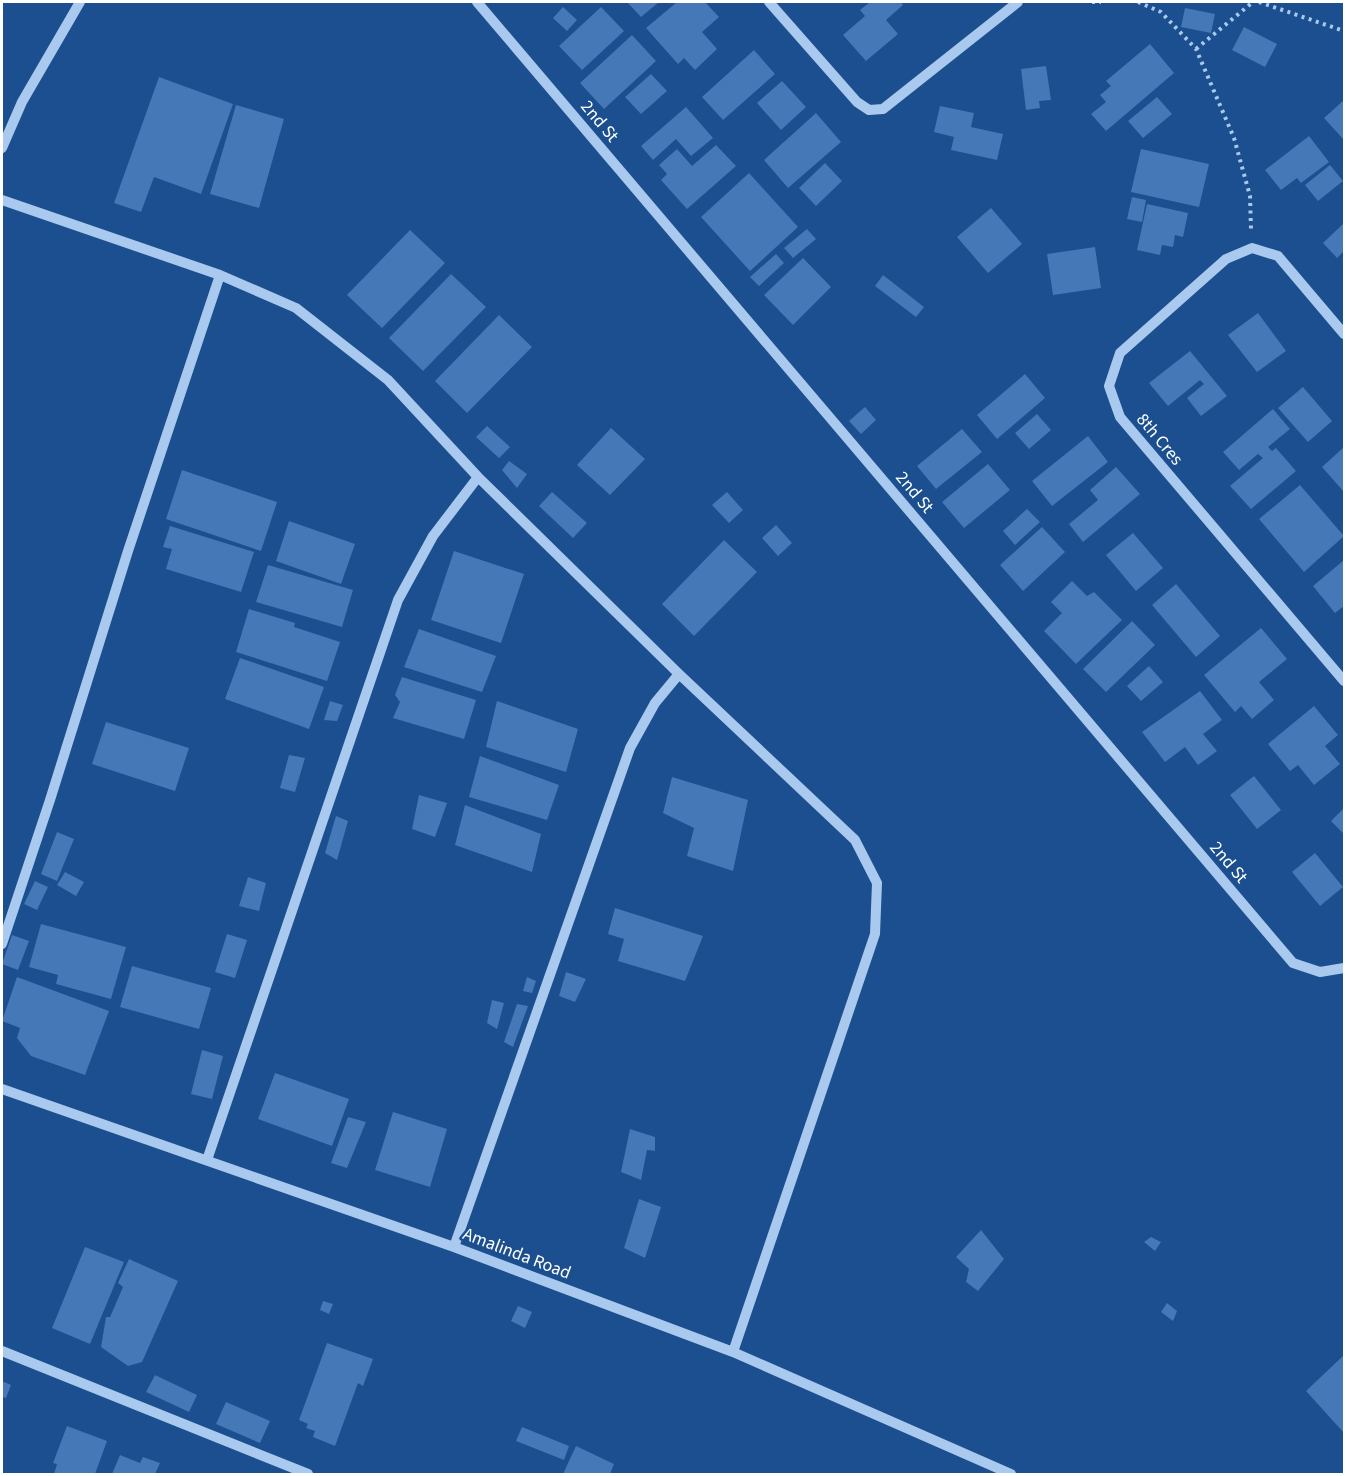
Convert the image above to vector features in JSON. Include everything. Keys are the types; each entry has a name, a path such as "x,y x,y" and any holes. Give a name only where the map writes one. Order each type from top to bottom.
{"street":[{"path":"2,148 22,102 80,2"},
{"name":"2nd St","path":"477,2 1293,963 1320,972 1344,968"},
{"path":"770,2 857,102 869,110 883,109 1018,2"},
{"path":"2,200 220,275 296,308 388,380 478,477 679,674 855,840 877,883 875,934 733,1352"},
{"path":"1252,248 1278,256 1344,334"},
{"name":"8th Cres","path":"1252,248 1226,259 1120,353 1109,386 1120,417 1344,681"},
{"path":"2,944 50,800 128,550 220,275"},
{"path":"207,1160 398,600 433,536 478,477"},
{"path":"454,1247 630,748 655,703 679,674"},
{"name":"Amalinda Road","path":"2,1089 454,1247 733,1352 1011,1474"},
{"path":"2,1351 309,1474"}],"path":[{"path":"1092,2 1101,2"},
{"path":"1138,2 1161,12 1196,50 1234,138 1250,196 1252,248"},
{"path":"1196,50 1253,2"},
{"path":"1259,2 1344,31"}],"building":[{"path":"627,2 659,2 641,17"},
{"path":"677,2 705,2 719,17 702,32 717,49 695,70 684,58 678,64 646,28"},
{"path":"870,2 901,2 903,5 886,20 898,34 866,61 843,35 865,16 860,10"},
{"path":"563,7 577,20 567,31 553,18"},
{"path":"601,7 624,31 582,70 559,46"},
{"path":"1185,8 1215,14 1211,33 1181,27"},
{"path":"1244,27 1277,44 1265,67 1232,50"},
{"path":"632,35 656,61 604,109 580,83"},
{"path":"1150,44 1174,73 1106,131 1091,114 1106,102 1100,95 1111,86 1106,81"},
{"path":"754,50 775,74 723,120 702,97"},
{"path":"1046,66 1051,100 1039,101 1040,108 1026,110 1021,69"},
{"path":"651,74 667,91 641,114 625,97"},
{"path":"159,77 233,104 201,194 154,177 141,212 114,203"},
{"path":"782,81 806,107 781,130 757,103"},
{"path":"1157,97 1172,114 1143,138 1128,121"},
{"path":"1344,100 1344,140 1324,118"},
{"path":"236,105 284,119 259,208 210,194"},
{"path":"940,106 974,113 971,127 1003,134 997,160 951,150 954,137 934,132"},
{"path":"686,107 713,138 691,156 676,139 653,160 641,146"},
{"path":"816,113 841,142 788,188 764,160"},
{"path":"1309,136 1329,162 1301,183 1297,178 1281,190 1265,170"},
{"path":"716,145 736,166 687,209 661,180 667,174 659,165 677,149 692,166"},
{"path":"1141,149 1209,164 1199,207 1131,192"},
{"path":"825,163 842,181 816,206 799,188"},
{"path":"1330,165 1343,181 1318,201 1305,185"},
{"path":"749,173 798,227 750,271 701,217"},
{"path":"1132,197 1146,200 1142,222 1127,219"},
{"path":"1147,204 1188,213 1183,237 1175,235 1173,247 1162,245 1160,255 1137,250"},
{"path":"991,208 1022,244 988,273 957,237"},
{"path":"1344,223 1344,251 1337,258 1323,243"},
{"path":"807,229 816,239 793,258 784,248"},
{"path":"410,230 445,263 382,328 347,295"},
{"path":"1095,247 1101,288 1053,295 1047,254"},
{"path":"776,254 784,263 759,286 750,277"},
{"path":"803,258 831,287 793,325 764,295"},
{"path":"451,274 486,307 423,371 389,338"},
{"path":"883,275 924,307 916,317 875,286"},
{"path":"1258,313 1286,351 1257,372 1228,335"},
{"path":"499,315 532,347 467,413 435,381"},
{"path":"1190,351 1227,396 1201,416 1187,398 1204,384 1200,380 1168,406 1149,383"},
{"path":"1025,374 1045,398 997,439 977,415"},
{"path":"1303,387 1332,421 1308,442 1278,408"},
{"path":"865,407 876,420 861,434 849,421"},
{"path":"1273,409 1290,429 1268,447 1272,451 1276,448 1296,471 1251,509 1230,486 1263,458 1258,454 1239,470 1223,452"},
{"path":"1037,414 1051,430 1029,449 1015,433"},
{"path":"487,426 510,447 499,458 476,437"},
{"path":"611,428 645,459 610,495 577,465"},
{"path":"962,429 982,452 936,489 917,466"},
{"path":"1088,436 1108,462 1052,506 1032,481"},
{"path":"1344,447 1344,492 1322,467"},
{"path":"509,461 527,474 517,488 502,470"},
{"path":"988,464 1010,490 964,528 942,502"},
{"path":"1116,467 1140,494 1083,542 1069,524 1098,500 1090,490"},
{"path":"182,470 277,502 261,551 166,519"},
{"path":"1300,485 1344,536 1304,572 1259,519"},
{"path":"552,492 587,523 573,538 539,506"},
{"path":"727,492 743,510 729,523 712,505"},
{"path":"1027,509 1040,522 1015,545 1003,531"},
{"path":"289,521 355,544 341,584 276,561"},
{"path":"776,525 792,543 778,556 762,538"},
{"path":"170,526 254,552 241,592 166,569 172,549 163,547"},
{"path":"1042,527 1065,552 1023,591 1000,565"},
{"path":"1133,533 1163,568 1136,591 1106,555"},
{"path":"724,540 757,572 694,636 662,604"},
{"path":"454,551 524,574 501,643 431,620"},
{"path":"1344,560 1344,606 1335,613 1313,586"},
{"path":"268,565 353,590 342,627 256,602"},
{"path":"1072,581 1087,596 1094,592 1122,620 1076,664 1044,631 1062,613 1051,602"},
{"path":"1176,584 1220,636 1196,657 1152,605"},
{"path":"249,609 295,623 294,627 340,642 327,681 236,652"},
{"path":"1132,621 1155,645 1106,692 1083,669"},
{"path":"1261,628 1287,659 1259,682 1274,700 1252,719 1241,706 1235,712 1204,675"},
{"path":"419,629 496,656 482,692 404,667"},
{"path":"240,658 324,687 309,729 225,699"},
{"path":"1149,666 1163,682 1141,701 1127,686"},
{"path":"402,677 476,700 464,739 393,718 400,702 395,695"},
{"path":"1200,691 1222,720 1203,734 1217,751 1198,765 1185,747 1165,762 1142,732"},
{"path":"330,701 343,705 337,721 324,720"},
{"path":"497,701 578,729 566,772 486,747"},
{"path":"1314,706 1338,735 1325,746 1340,764 1314,785 1298,765 1290,771 1268,744"},
{"path":"106,722 189,748 175,791 92,764"},
{"path":"289,755 305,758 295,792 280,788"},
{"path":"480,756 559,785 547,820 469,797"},
{"path":"1254,776 1281,810 1257,829 1230,795"},
{"path":"672,777 748,800 733,871 687,856 694,828 663,813"},
{"path":"419,795 447,803 435,837 412,829"},
{"path":"465,805 541,834 532,872 455,845"},
{"path":"1344,808 1344,834 1331,821"},
{"path":"336,816 348,821 337,860 325,853"},
{"path":"57,832 74,839 57,881 41,874"},
{"path":"1315,853 1343,887 1320,906 1292,872"},
{"path":"65,872 84,882 76,896 57,885"},
{"path":"248,877 266,883 259,911 239,906"},
{"path":"35,881 48,887 37,910 24,904"},
{"path":"615,908 703,936 685,981 618,961 624,939 608,934"},
{"path":"41,924 126,947 111,999 56,984 58,975 29,967"},
{"path":"227,934 247,940 235,978 215,972"},
{"path":"12,935 29,941 18,970 2,964"},
{"path":"132,966 211,988 199,1029 120,1007"},
{"path":"566,972 586,979 575,1002 559,996"},
{"path":"17,977 109,1011 85,1075 31,1056 17,1038 20,1028 2,1021"},
{"path":"527,977 536,981 532,993 523,991"},
{"path":"492,1000 504,1003 497,1029 487,1023"},
{"path":"517,1004 528,1006 513,1047 504,1042"},
{"path":"202,1050 223,1056 212,1099 191,1094"},
{"path":"275,1073 349,1099 332,1146 258,1119"},
{"path":"393,1112 447,1129 430,1187 375,1170"},
{"path":"348,1117 366,1122 347,1168 331,1163"},
{"path":"630,1129 655,1137 655,1151 647,1150 641,1180 621,1172"},
{"path":"639,1199 661,1207 645,1258 624,1248"},
{"path":"981,1230 1004,1259 978,1291 966,1282 969,1269 956,1257"},
{"path":"1151,1237 1161,1242 1155,1251 1144,1242"},
{"path":"85,1247 124,1262 90,1344 52,1328"},
{"path":"129,1259 178,1281 142,1362 128,1366 101,1347 106,1317 110,1317 123,1287 118,1283"},
{"path":"323,1301 333,1304 329,1314 320,1310"},
{"path":"1167,1303 1177,1311 1173,1321 1161,1312"},
{"path":"518,1306 532,1312 525,1328 511,1321"},
{"path":"327,1343 373,1359 363,1386 358,1383 335,1446 313,1437 315,1431 306,1428 308,1424 299,1420"},
{"path":"1344,1355 1344,1433 1306,1391"},
{"path":"155,1375 197,1395 189,1412 146,1392"},
{"path":"2,1381 11,1385 6,1398 2,1397"},
{"path":"226,1402 270,1421 260,1443 216,1424"},
{"path":"67,1426 107,1441 95,1474 54,1474 57,1464 53,1463"},
{"path":"522,1427 569,1446 564,1460 516,1441"},
{"path":"576,1446 614,1464 610,1474 563,1474"},
{"path":"120,1455 140,1463 143,1457 160,1463 155,1474 112,1474"}]}
